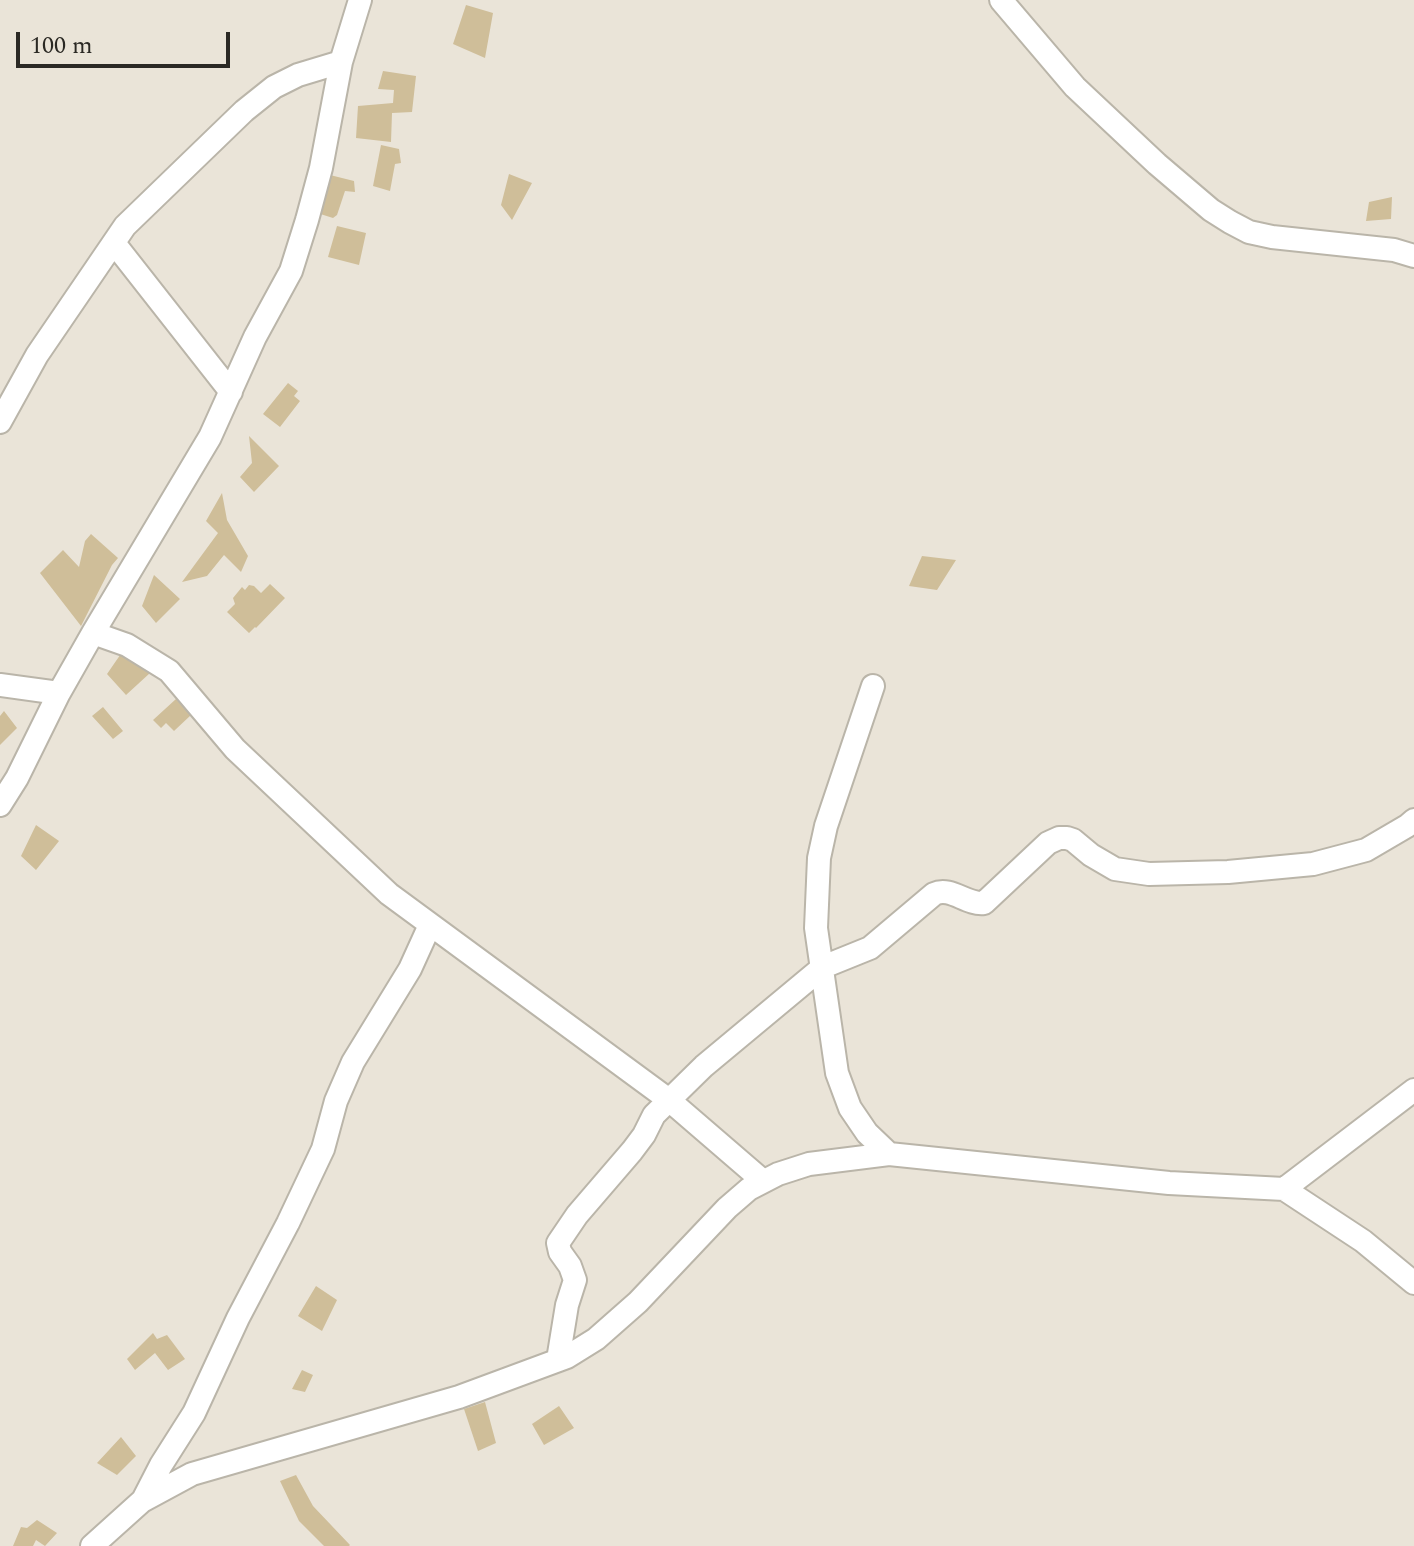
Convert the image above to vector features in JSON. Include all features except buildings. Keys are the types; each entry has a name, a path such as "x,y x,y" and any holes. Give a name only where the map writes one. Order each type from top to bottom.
{"street":[{"path":"0,805 93,633 210,437 255,337 291,271 321,168 341,62 360,0"},
{"path":"1001,0 1075,87 1157,164 1211,210 1230,222 1249,232 1272,237 1394,250 1414,256"},
{"path":"0,422 37,355 125,226 142,208 244,111 274,87 298,75 341,62"},
{"path":"114,243 231,392"},
{"path":"93,633 127,645 169,671 235,749 389,894 669,1100 763,1181"},
{"path":"0,685 59,693"},
{"path":"873,686 826,826 819,858 816,928 837,1073 850,1108 867,1133 889,1154"},
{"path":"558,1360 567,1305 575,1280 558,1243 577,1215 644,1135 654,1115 704,1066 823,967 870,948 934,894 947,892 984,903 1048,843 1059,838 1073,840 1115,869 1149,874 1228,872 1313,864 1366,850 1414,820"},
{"path":"142,1501 194,1413 238,1318 288,1223 323,1149 336,1101 353,1062 410,969 430,925"},
{"path":"1284,1189 1414,1090"},
{"path":"92,1546 142,1501 192,1474 459,1397 558,1360 596,1339 638,1302 749,1189 778,1174 809,1164 889,1154 1169,1183 1284,1189 1363,1241 1414,1283"}]}
